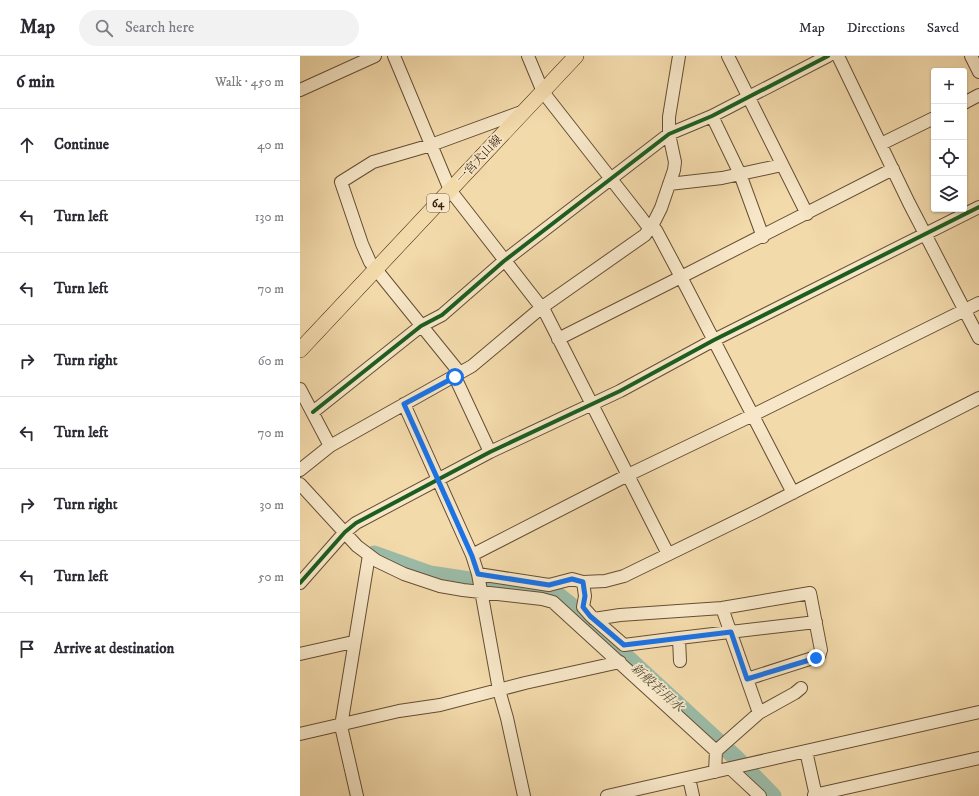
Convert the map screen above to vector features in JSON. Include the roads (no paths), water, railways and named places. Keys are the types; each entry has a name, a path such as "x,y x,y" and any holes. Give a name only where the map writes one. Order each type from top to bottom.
{"main road":[{"name":"一宮犬山線","path":"300,350 576,56"}],"street":[{"path":"300,90 375,56"},
{"path":"394,56 450,190 541,308 668,554"},
{"path":"528,56 543,92 649,228 656,230 793,493"},
{"path":"728,56 807,214"},
{"path":"313,412 421,326 442,315 504,261 669,134 712,116 828,56"},
{"path":"838,56 893,169 979,338"},
{"path":"970,56 979,72"},
{"path":"300,470 330,446 479,360 541,308 645,235 661,208 676,162 669,134 671,99 681,57"},
{"path":"967,101 979,95"},
{"path":"490,452 457,374 370,262 362,244 341,182 373,162 431,145 524,111"},
{"path":"712,116 740,174 763,237"},
{"path":"881,144 931,119"},
{"path":"669,184 740,174 782,165"},
{"path":"558,339 763,237 893,169"},
{"path":"300,583 356,523 490,452 592,405 714,340 979,207"},
{"path":"472,556 628,474 753,415 979,303"},
{"path":"300,389 330,446"},
{"path":"478,576 549,585 572,579 583,582 606,581 624,576 793,493 979,398"},
{"path":"404,404 472,556 478,576 498,690 507,718 524,796"},
{"path":"300,484 346,532 357,546 369,555 404,574 440,586 542,599 553,602 716,751"},
{"path":"357,796 341,726 353,642 369,555"},
{"path":"583,582 585,596 583,607 594,619 624,645 816,622"},
{"path":"594,619 620,614 722,608 806,592 810,593 821,650 819,656 747,679"},
{"path":"722,608 758,713"},
{"path":"679,638 680,661"},
{"path":"300,654 353,642"},
{"path":"300,734 341,726 399,711 440,705 620,662"},
{"path":"715,772 716,751 728,739 758,713 795,693 801,688"},
{"path":"607,796 979,712"},
{"path":"806,751 815,795 979,758"},
{"path":"738,767 760,796"},
{"path":"689,778 693,796"}],"waterway":[{"name":"新般若用水","path":"374,554 430,574 555,593 568,603 735,757 773,796"}]}
